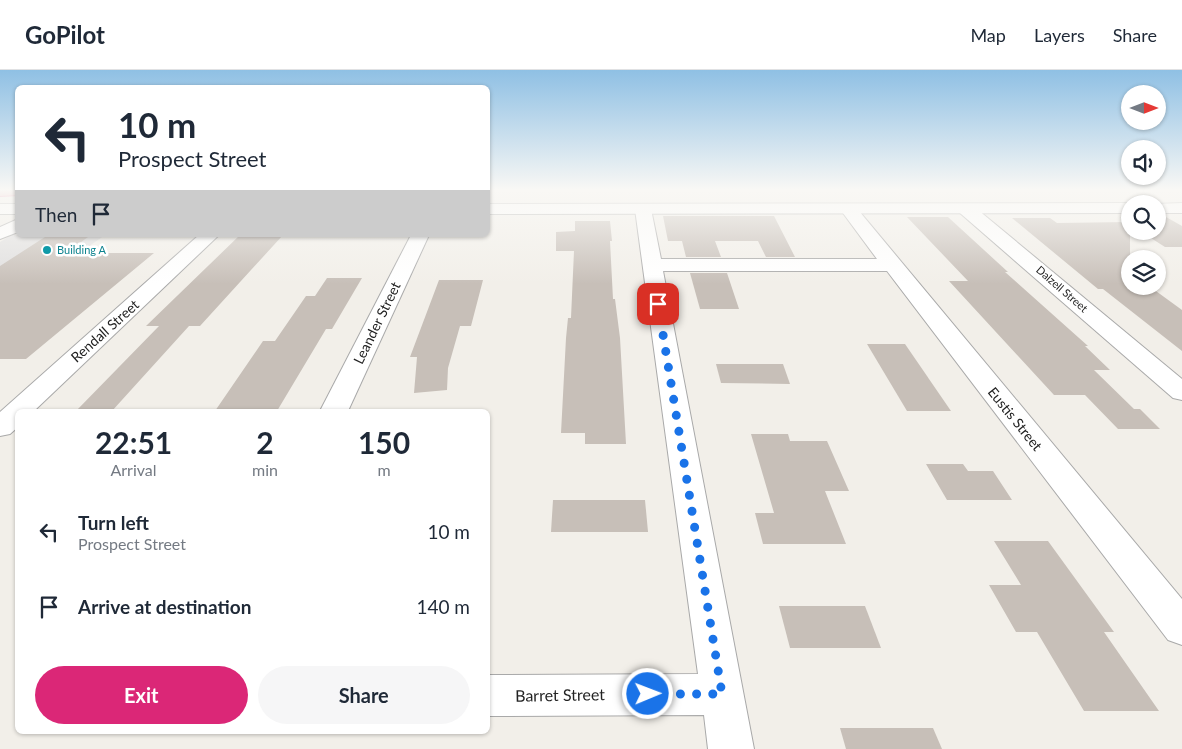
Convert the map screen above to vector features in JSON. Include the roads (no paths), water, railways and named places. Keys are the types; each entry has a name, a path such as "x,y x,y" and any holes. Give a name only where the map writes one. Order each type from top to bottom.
{"street":[{"path":"644,221 732,749"},
{"name":"Eustis Street","path":"857,221 1182,628"},
{"name":"Dalzell Street","path":"980,221 1181,390"},
{"path":"0,234 15,226"},
{"name":"Rendall Street","path":"20,409 208,237"},
{"name":"Leander Street","path":"335,409 419,237"},
{"path":"652,265 892,265"},
{"name":"Rendall Street","path":"0,427 15,413"},
{"name":"Barret Street","path":"490,696 722,694"}],"place":[{"name":"Building A","path":"47,250"}]}
